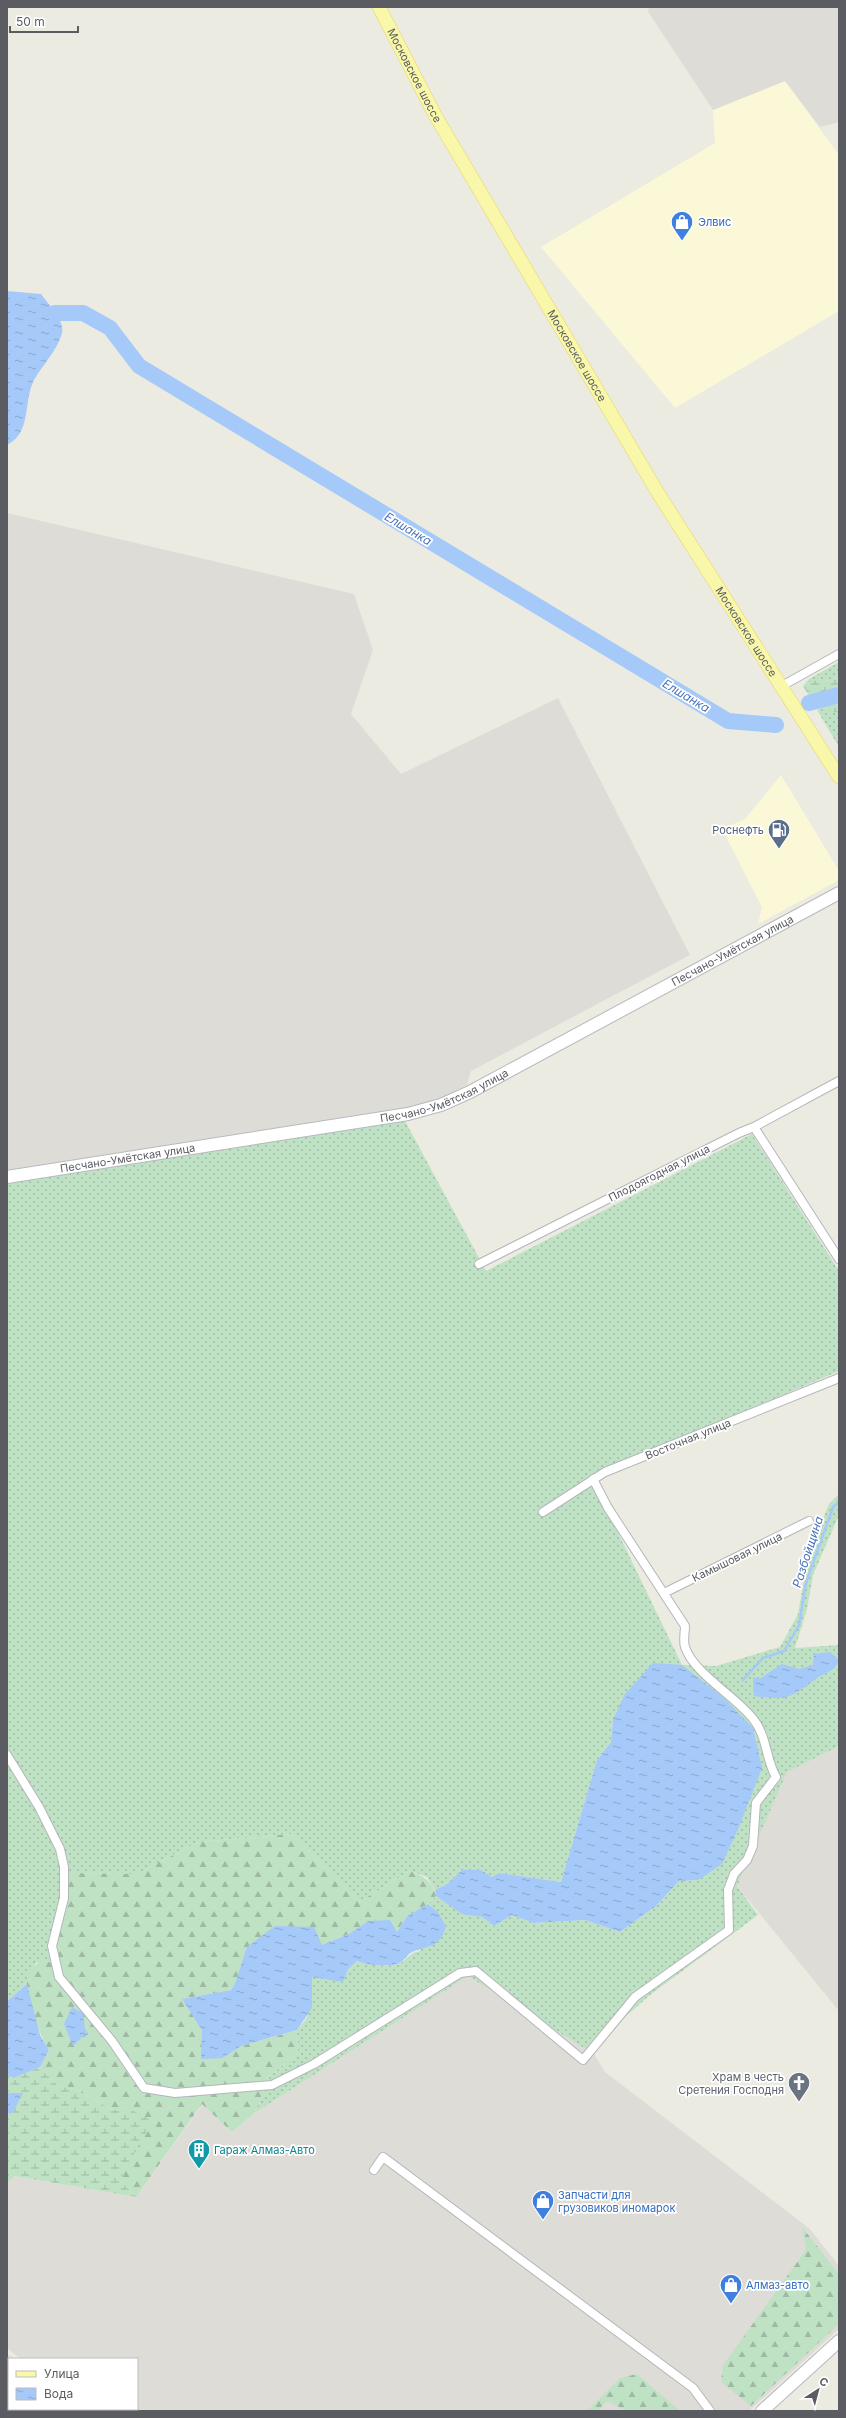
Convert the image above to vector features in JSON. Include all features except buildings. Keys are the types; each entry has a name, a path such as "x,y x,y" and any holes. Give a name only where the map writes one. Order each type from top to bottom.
{"main road":[{"name":"Московское шоссе","path":"379,7 436,115 524,269 666,506 783,692 839,776"},
{"name":"Песчано-Умётская улица","path":"7,1177 408,1114 441,1105 470,1092 839,893"},
{"path":"762,2411 839,2341"}],"street":[{"path":"783,692 839,654"},
{"name":"Плодоягодная улица","path":"479,1264 738,1133 754,1127 839,1081"},
{"path":"754,1127 839,1259"},
{"name":"Восточная улица","path":"543,1512 605,1472 839,1378"},
{"path":"7,1755 39,1807 60,1849 64,1867 64,1898 52,1946 59,1977 112,2041 144,2088 175,2094 272,2084 314,2064 460,1974 476,1971 583,2060 636,1997 729,1930 728,1890 734,1874 747,1860 753,1846 756,1803 776,1777 771,1768 767,1746 755,1721 722,1688 693,1664 685,1646 685,1626 608,1508 593,1480"},
{"name":"Камышовая улица","path":"664,1593 809,1521"},
{"path":"374,2170 383,2157 693,2388 710,2411"}],"shaded area":[{"path":"652,7 839,7 839,122 820,127 785,81 713,110 647,10"},
{"path":"785,81 839,155 839,311 675,408 541,247 715,143 713,110"},
{"path":"7,513 354,594 373,650 351,714 401,774 558,698 690,955 471,1071 467,1085 438,1099 415,1106 7,1170"},
{"name":"Роснефть","path":"781,775 839,871 839,880 758,924 762,907 722,829 745,819"},
{"path":"839,1746 839,2011 737,1886 787,1771"},
{"path":"468,1976 594,2054 605,2072 810,2229 839,2266 839,2329 749,2411 85,2411 84,2410 138,2410 138,2358 20,2358 7,2348 7,2183 13,2176 136,2197 203,2104 232,2132 253,2114"},
{"path":"7,2354 13,2358 8,2358 8,2410 79,2411 7,2411"}],"green space":[{"path":"839,662 839,676 831,682 817,680 803,686 809,679"},
{"path":"839,676 839,713 821,708 817,709 803,686 817,680 831,682"},
{"path":"821,708 839,712 839,747 817,710"},
{"path":"405,1121 486,1271 752,1134 839,1271 839,1371 591,1477 682,1665 716,1666 780,1647 798,1614 808,1556 829,1504 839,1494 839,1515 813,1575 807,1609 795,1648 839,1645 839,1746 787,1772 737,1886 758,1915 650,1995 625,2017 594,2054 468,1976 253,2114 260,2102 268,2077 298,2053 297,2030 307,2018 312,1976 318,1977 336,1974 357,1961 371,1964 394,1965 398,1964 413,1953 420,1951 437,1911 428,1904 436,1896 462,1913 482,1917 494,1926 512,1915 533,1923 585,1920 620,1932 656,1906 679,1881 698,1880 613,1720 611,1742 597,1760 561,1882 499,1873 492,1877 481,1870 462,1870 447,1884 435,1890 427,1877 410,1871 359,1902 291,1834 198,1842 137,1874 69,1873 66,1906 55,1941 58,1948 59,1960 36,1963 27,1984 7,2001 7,1183"},
{"path":"291,1834 359,1902 410,1871 427,1880 435,1891 436,1896 428,1904 407,1916 396,1933 368,1921 349,1934 236,1981 231,1990 182,1999 223,2058 241,2046 297,2030 298,2053 268,2077 260,2102 253,2114 232,2132 202,2104 136,2197 120,2180 128,2108 113,2110 74,2089 58,2086 40,2067 49,2050 41,2035 32,2010 27,1981 32,1969 45,1958 49,1962 59,1960 58,1948 55,1941 66,1906 69,1873 137,1874 198,1842"},
{"path":"40,2067 58,2086 74,2089 113,2110 128,2108 152,2121 120,2180 136,2197 14,2176 7,2183 7,2113 12,2114 22,2093 7,2093 7,2075 14,2078"},
{"path":"802,2227 839,2274 839,2324 751,2406 721,2382 723,2365 806,2250"},
{"path":"637,2374 680,2411 627,2411 607,2401 597,2411 587,2411 620,2378"}],"water":[{"path":"7,291 41,294 59,318 62,333 50,357 34,380 24,425 15,440 7,445"},
{"path":"830,1652 839,1660 835,1667 794,1694 782,1698 754,1696 753,1677 759,1679 782,1664 799,1669 813,1665 814,1654"},
{"path":"653,1663 682,1665 725,1699 753,1728 762,1768 739,1827 722,1864 698,1880 679,1881 656,1906 620,1932 585,1920 533,1923 512,1915 494,1926 482,1917 462,1914 436,1896 435,1890 447,1884 462,1870 481,1870 492,1877 499,1873 561,1882 597,1760 611,1742 613,1720 625,1694"},
{"path":"428,1904 437,1911 446,1926 441,1938 433,1945 412,1952 397,1964 377,1965 357,1961 348,1969 343,1982 312,1977 312,2008 297,2030 241,2046 223,2058 201,2059 202,2030 182,1999 231,1990 236,1981 247,1947 275,1926 314,1927 322,1945 349,1934 368,1921 390,1920 397,1932 407,1916"},
{"path":"27,1984 40,2035 49,2050 40,2067 14,2078 7,2075 7,2001"},
{"path":"72,2007 83,2013 85,2029 89,2034 82,2037 73,2046 64,2024"},
{"path":"7,2093 23,2093 12,2114 7,2113"}],"waterway":[{"name":"Елшанка","path":"55,313 83,313 110,328 139,366 728,721 776,725"},
{"name":"Елшанка","path":"809,703 839,695"},
{"name":"Разбойщина","path":"743,1680 763,1658 784,1651 799,1625 806,1583 833,1507 839,1502"}],"place":[{"name":"Элвис","path":"682,242"},
{"name":"Роснефть","path":"779,850"},
{"name":"Храм в честь Сретения Господня","path":"799,2102"},
{"name":"Гараж Алмаз-Авто","path":"199,2170"},
{"name":"Запчасти для грузовиков иномарок","path":"543,2220"},
{"name":"Алмаз-авто","path":"731,2304"}]}
